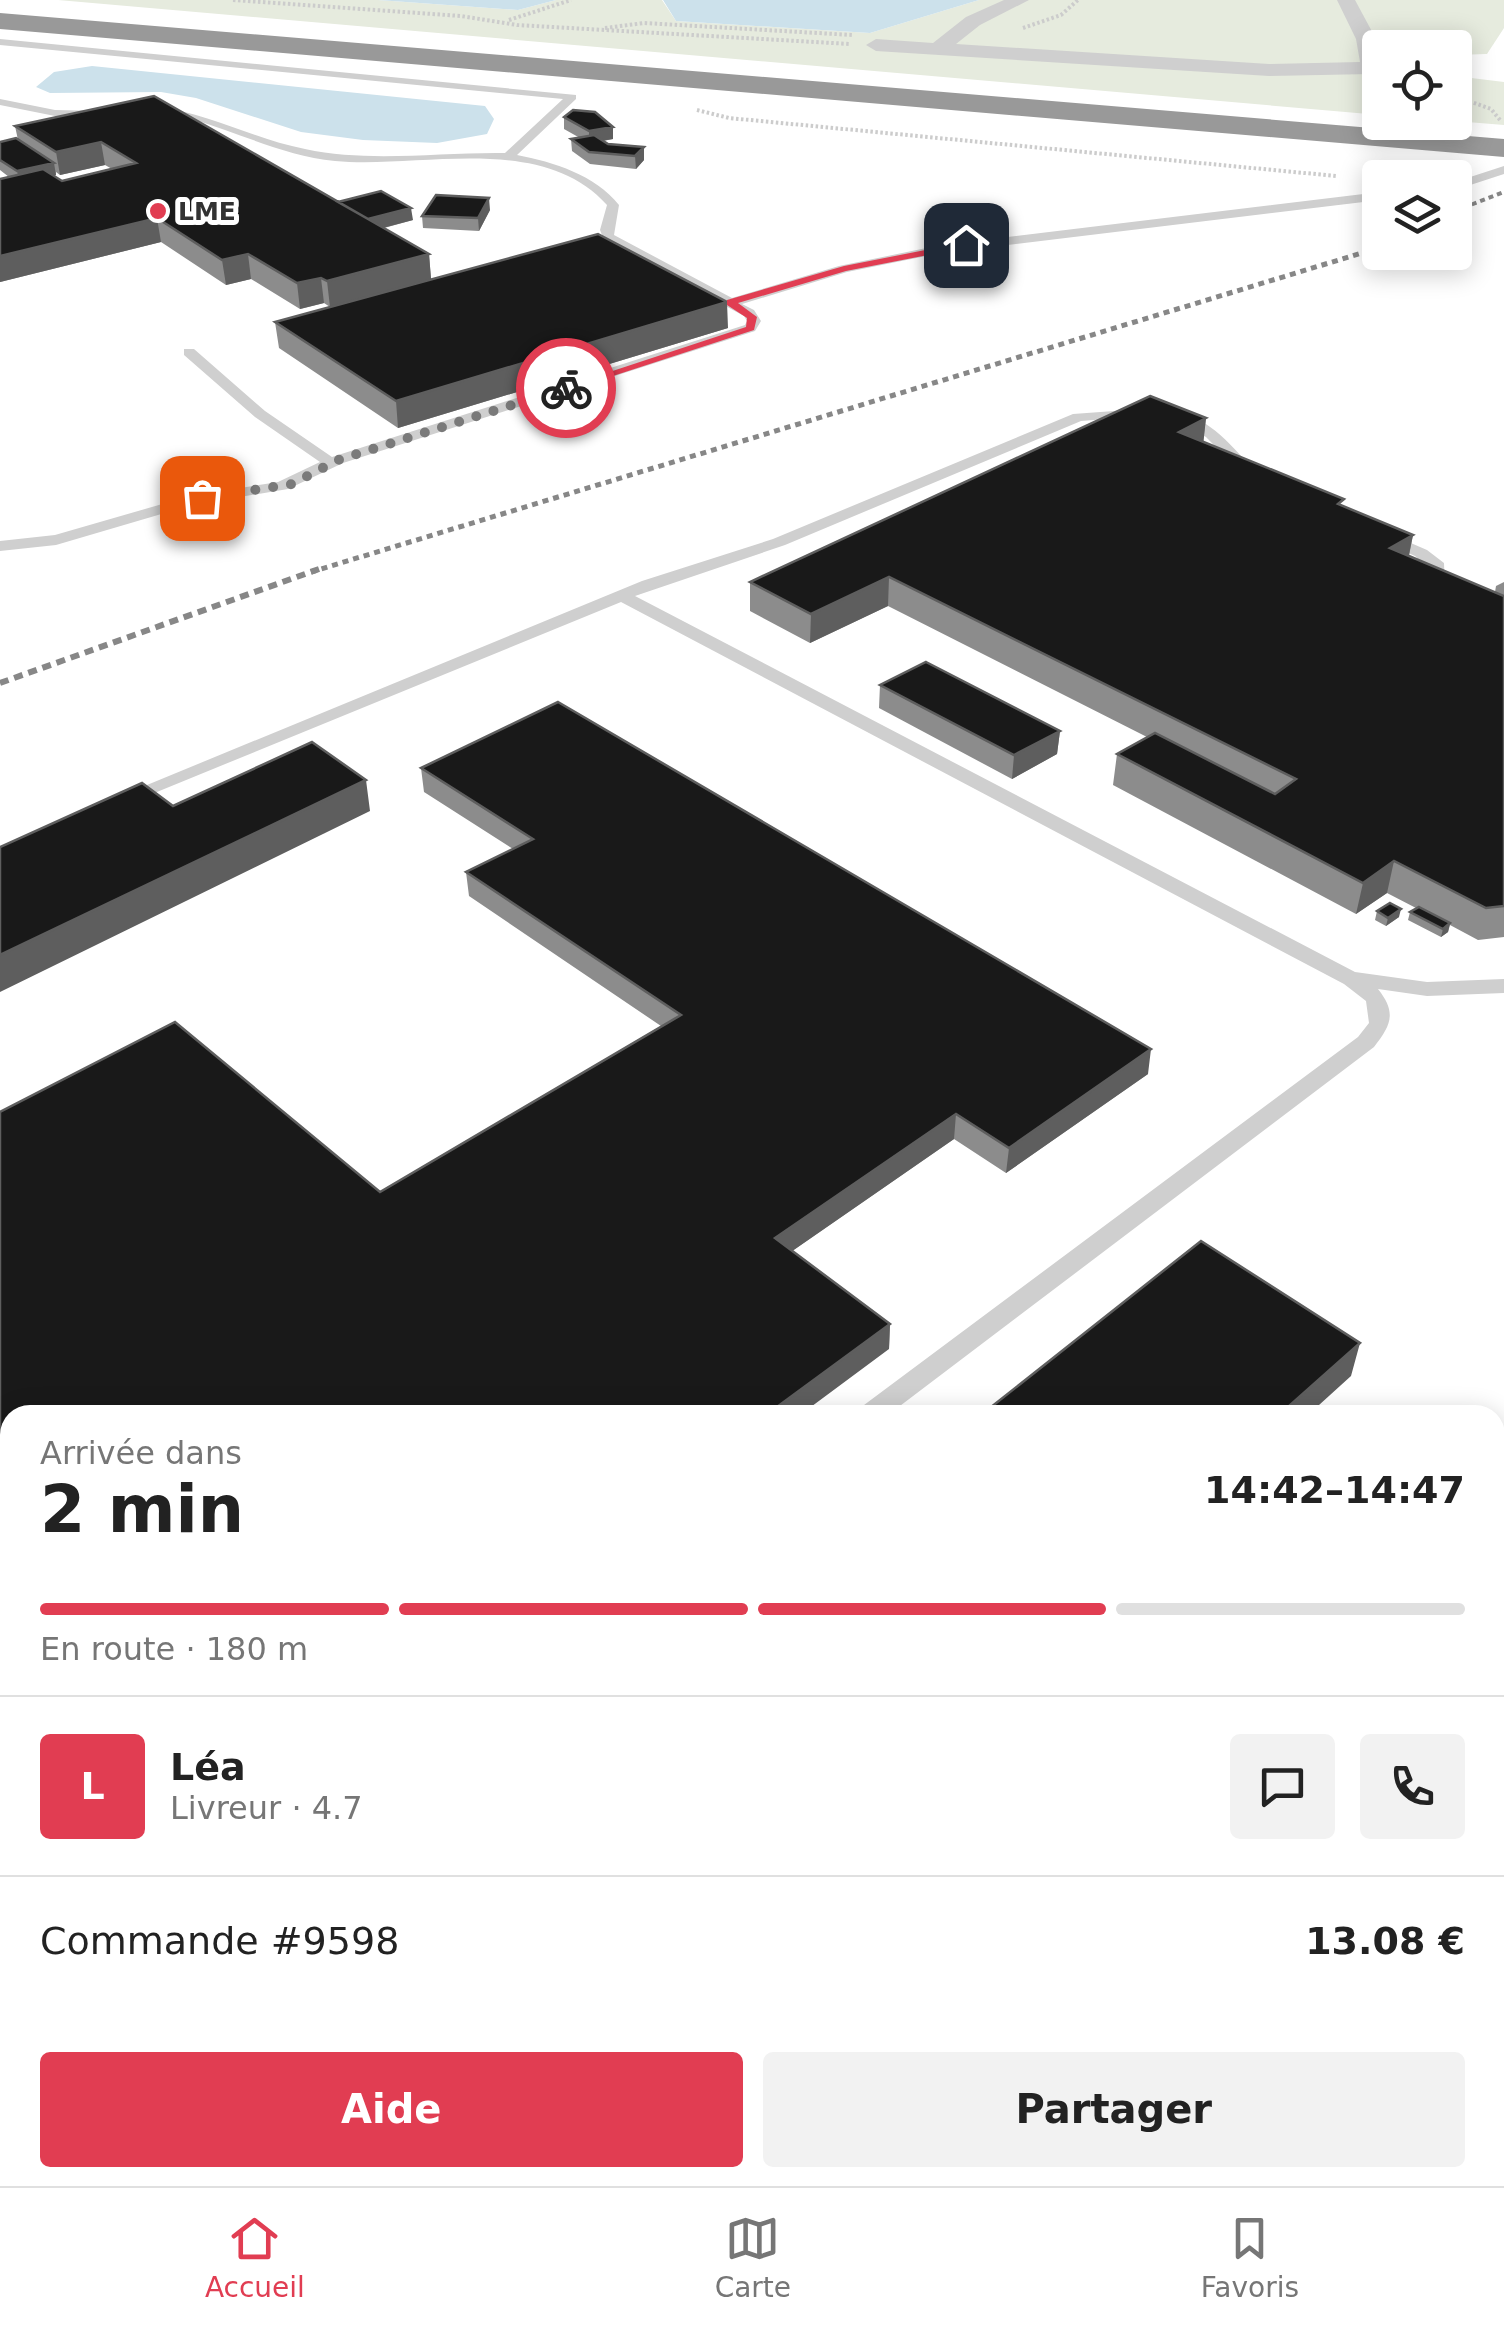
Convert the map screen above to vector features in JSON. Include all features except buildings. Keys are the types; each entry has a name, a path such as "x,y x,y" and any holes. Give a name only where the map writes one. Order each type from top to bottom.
{"highway":[{"path":"0,1 572,56"},
{"path":"0,10 572,56 1362,130"},
{"path":"0,23 1362,130"},
{"path":"1472,134 1504,134"},
{"path":"1450,140 1504,148"}],"street":[{"path":"937,50 973,21 1020,0"},
{"path":"870,40 937,50 1269,70 1371,68 1366,39 1346,0"}],"lane":[{"path":"0,42 572,97 508,157"},
{"path":"0,102 64,114 120,112"},
{"path":"0,546 42,543 190,501 282,486 331,463 750,328 752,317 730,302 614,241 606,230 614,205 602,192 544,164 508,157 402,161 336,157 267,144 182,113 139,110"},
{"path":"1472,180 1504,170"},
{"path":"730,302 844,269 966,245 1362,198"},
{"path":"189,352 260,414 331,463"},
{"path":"110,805 622,596 768,546 1078,418 1152,413 1182,418 1211,434 1264,484"},
{"path":"1369,530 1421,553 1438,568 1438,585"},
{"path":"622,596 1351,979 1374,995 1382,1015 1376,1033 1366,1042 882,1405"},
{"path":"1351,979 1427,989 1504,986"}],"path":[{"path":"233,0 598,30 870,40"},
{"path":"498,22 570,0"},
{"path":"598,30 644,23 870,40"},
{"path":"685,107 729,118 1340,177"}],"shaded area":[{"path":"58,0 378,0 518,10 556,0 662,0 676,21 870,33 979,0 1504,0 1504,28 1487,54 1472,54 1472,30 1362,30 1362,113"},
{"path":"1472,78 1504,82 1504,125 1472,122"}],"water":[{"path":"378,0 556,0 518,10"},
{"path":"663,0 979,0 870,33 676,21"},
{"path":"92,66 485,106 494,119 487,134 437,143 363,140 301,132 196,98 161,92 50,93 36,87 54,72"}],"railway":[{"path":"1472,204 1504,192"},
{"path":"311,572 1362,253"},
{"path":"0,683 319,569"}],"way so far":[{"path":"202,498 292,484 338,460 566,388"}],"place":[{"name":"LME","path":"158,211"}],"route":[{"path":"566,388 750,328 752,317 730,302 844,269 966,245"}]}
